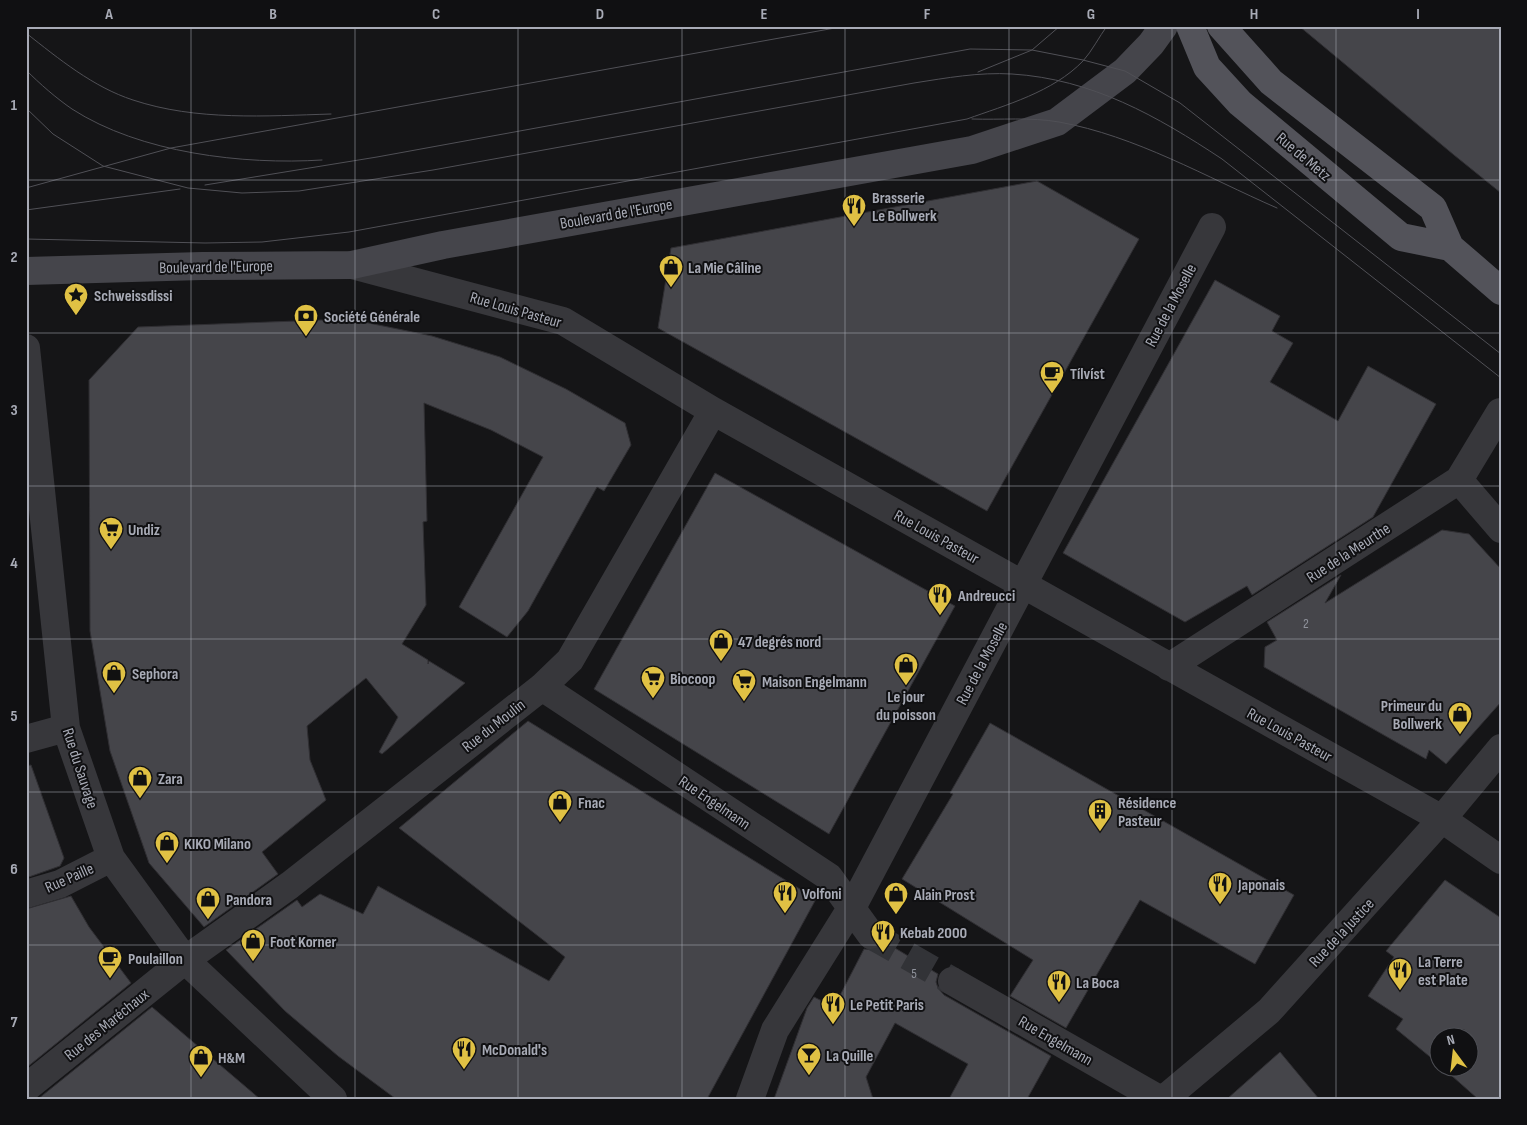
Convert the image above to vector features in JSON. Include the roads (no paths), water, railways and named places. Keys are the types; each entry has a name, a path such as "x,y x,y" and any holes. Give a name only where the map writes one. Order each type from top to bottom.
{"main road":[{"name":"Rue de Metz","path":"1190,26 1207,67 1240,103 1401,237 1450,247"},
{"name":"Rue de Metz","path":"1221,26 1271,82 1433,208 1450,247 1501,291"}],"street":[{"name":"Boulevard de l'Europe","path":"26,271 202,266 352,265 443,245 972,150 1057,122 1125,71 1151,44 1164,26"},
{"name":"Rue de la Moselle","path":"750,1099 775,1030 851,908 1212,227"},
{"name":"Rue Louis Pasteur","path":"352,265 563,321 712,411 1442,819 1501,860"},
{"name":"Rue du Sauvage","path":"26,348 66,728 111,858 186,960 333,1099"},
{"name":"Rue du Moulin","path":"186,960 290,885 542,687 570,660 712,411"},
{"name":"Rue de la Meurthe","path":"1169,666 1459,480 1500,412"},
{"path":"1459,480 1501,529"},
{"name":"Rue Engelmann","path":"542,687 829,878 871,935"},
{"path":"26,739 66,728"},
{"name":"Rue de la Justice","path":"1164,1099 1269,1011 1442,819 1501,748"},
{"name":"Rue Paille","path":"26,894 60,884 111,858"},
{"name":"Rue des Maréchaux","path":"26,1088 186,960"},
{"name":"Rue Engelmann","path":"952,981 1159,1099"}],"tunnel":[{"path":"871,935 952,981"}],"tram line":[{"path":"26,188 171,148 846,26"},
{"path":"978,72 1032,50 1060,26"},
{"path":"26,239 205,243 262,242 349,232 967,119 1013,103 1058,81 1083,61 1107,26"},
{"path":"26,33 51,53 104,88 133,100 157,107 231,116 331,114"},
{"path":"205,185 377,157 970,49 1032,50 1125,71 1180,103 1501,354"},
{"path":"26,70 48,91 72,109 99,124 160,146 226,158 291,161 322,160"},
{"path":"26,108 53,134 103,166 188,188 242,193 299,191 433,170 950,77 1000,74 1041,77 1069,83 1123,102 1198,143 1222,159 1501,378"},
{"path":"972,119 1038,120 1088,128 1143,147 1277,208"},
{"path":"26,210 180,189"}],"place":[{"name":"Brasserie Le Bollwerk","path":"854,227"},
{"name":"La Mie Câline","path":"671,288"},
{"name":"Schweissdissi","path":"76,316"},
{"name":"Société Générale","path":"306,337"},
{"name":"Tílvíst","path":"1052,394"},
{"name":"Undiz","path":"111,550"},
{"name":"Andreucci","path":"940,616"},
{"name":"47 degrés nord","path":"721,662"},
{"name":"Le jour du poisson","path":"906,686"},
{"name":"Sephora","path":"114,694"},
{"name":"Biocoop","path":"653,699"},
{"name":"Maison Engelmann","path":"744,702"},
{"name":"Primeur du Bollwerk","path":"1460,735"},
{"name":"Zara","path":"140,799"},
{"name":"Fnac","path":"560,823"},
{"name":"Résidence Pasteur","path":"1100,832"},
{"name":"KIKO Milano","path":"167,864"},
{"name":"Japonais","path":"1220,905"},
{"name":"Volfoni","path":"785,914"},
{"name":"Alain Prost","path":"896,915"},
{"name":"Pandora","path":"208,920"},
{"name":"Kebab 2000","path":"883,953"},
{"name":"Foot Korner","path":"253,962"},
{"name":"Poulaillon","path":"110,979"},
{"name":"La Terre est Plate","path":"1400,991"},
{"name":"La Boca","path":"1059,1003"},
{"name":"Le Petit Paris","path":"833,1025"},
{"name":"McDonald's","path":"464,1070"},
{"name":"La Quille","path":"809,1076"},
{"name":"H&M","path":"201,1078"}]}
